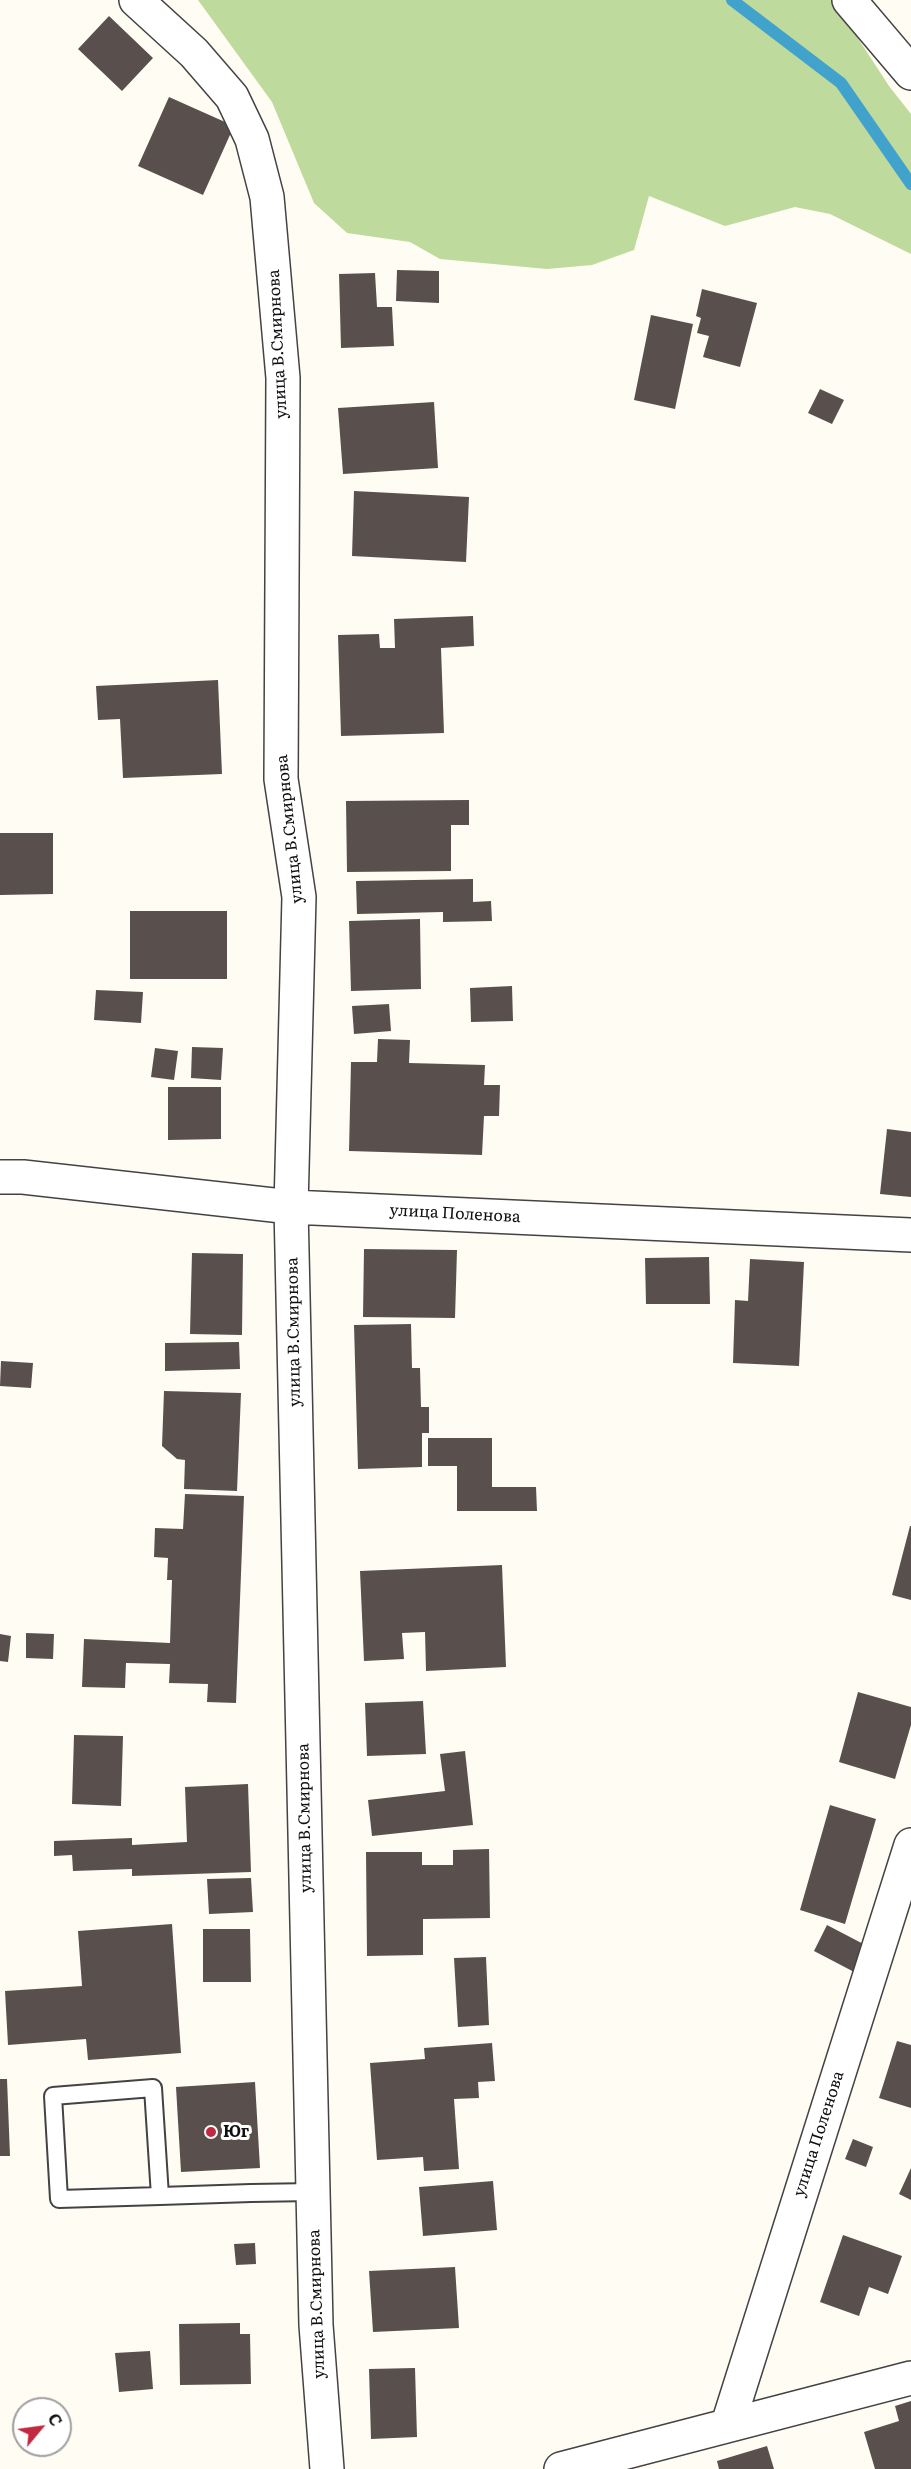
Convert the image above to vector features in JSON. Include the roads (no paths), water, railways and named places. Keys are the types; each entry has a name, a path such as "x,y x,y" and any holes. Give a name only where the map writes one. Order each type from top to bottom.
{"street":[{"name":"улица В.Смирнова","path":"136,0 194,53 232,97 252,139 267,197 283,378 281,779 299,897 291,1207 316,2325 327,2469"},
{"path":"849,0 911,73"},
{"name":"улица Поленова","path":"0,1177 23,1177 291,1207 911,1235"},
{"name":"улица Поленова","path":"728,2424 911,1845"},
{"path":"561,2469 911,2378"}],"lane":[{"path":"160,2196 153,2088 53,2096 59,2199 313,2192"}],"waterway":[{"path":"732,0 841,83 911,184"}],"place":[{"name":"Юг","path":"211,2132"}]}
